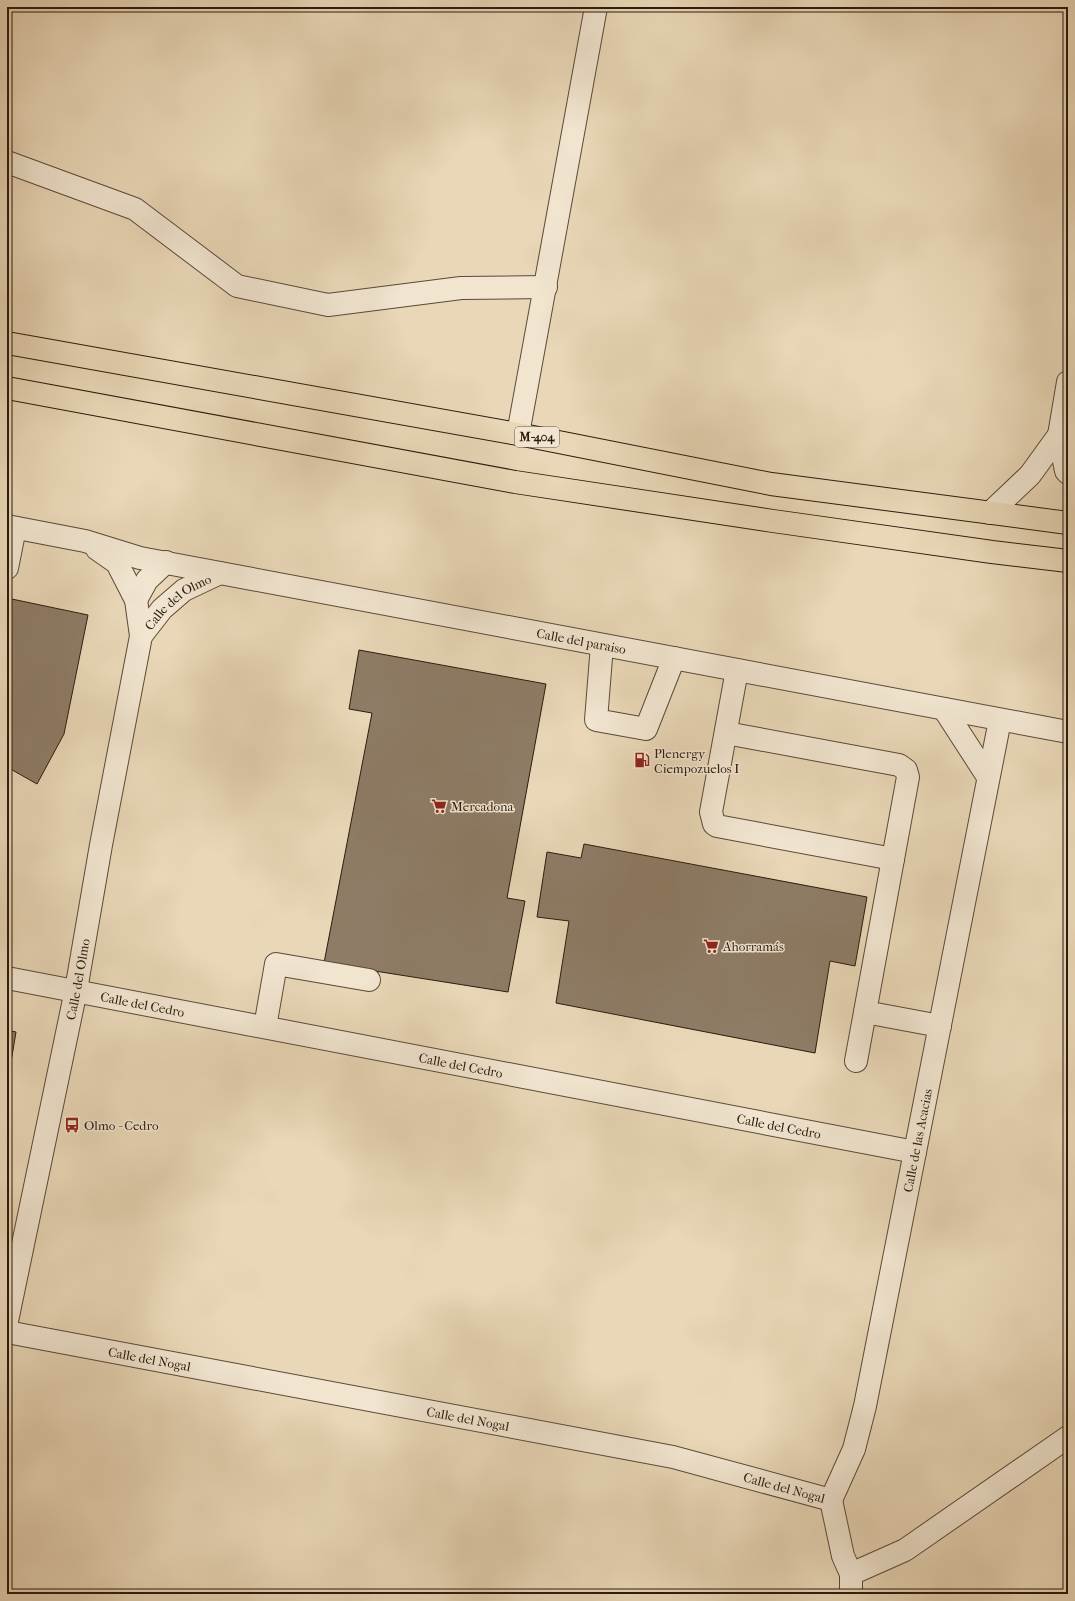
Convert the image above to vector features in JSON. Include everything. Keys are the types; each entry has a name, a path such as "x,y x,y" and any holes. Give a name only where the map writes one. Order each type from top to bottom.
{"main road":[{"name":"M-404","path":"7,343 518,434 771,484 1068,524"},
{"path":"7,388 515,482 774,521 992,552 1068,561"}],"street":[{"path":"518,434 596,7"},
{"path":"7,162 135,208 237,286 328,305 461,288 546,287"},
{"path":"1068,382 1059,435 1066,471 1068,473"},
{"path":"990,513 1030,475 1059,435"},
{"path":"7,568 11,527"},
{"name":"Calle del paraiso","path":"11,527 85,540 140,558 1068,732"},
{"name":"Calle del Olmo","path":"7,1321 76,990 101,845 141,636 136,600 117,563 85,540"},
{"path":"136,600 147,580 166,562"},
{"name":"Calle del Olmo","path":"141,636 162,609 184,590 220,572"},
{"path":"602,645 596,720 646,729 674,658"},
{"path":"737,670 711,812 711,820 714,824 717,826 893,859"},
{"path":"944,709 988,777"},
{"name":"Calle de las Acacias","path":"831,1500 854,1449 865,1406 1000,720"},
{"path":"726,733 898,765 906,770 908,777 856,1061"},
{"path":"265,1027 276,964 369,980"},
{"name":"Calle del Cedro","path":"7,978 76,990 915,1152"},
{"path":"865,1012 940,1026"},
{"name":"Calle del Nogal","path":"7,1332 673,1457 831,1500 843,1556 851,1584"},
{"path":"851,1584 905,1550 1068,1437"}],"building":[{"path":"7,598 88,615 64,734 37,784 7,767"},
{"name":"Mercadona","path":"359,650 546,684 507,898 525,901 508,992 324,963 372,713 349,709"},
{"name":"Ahorramás","path":"584,844 867,897 855,966 830,961 815,1053 556,1003 569,921 537,917 547,852 581,858"},
{"path":"7,1030 16,1032 7,1086"}],"place":[{"name":"Plenergy Ciempozuelos I","path":"642,760"},
{"name":"Mercadona","path":"439,806"},
{"name":"Ahorramás","path":"711,946"},
{"name":"Olmo - Cedro","path":"72,1125"}]}
